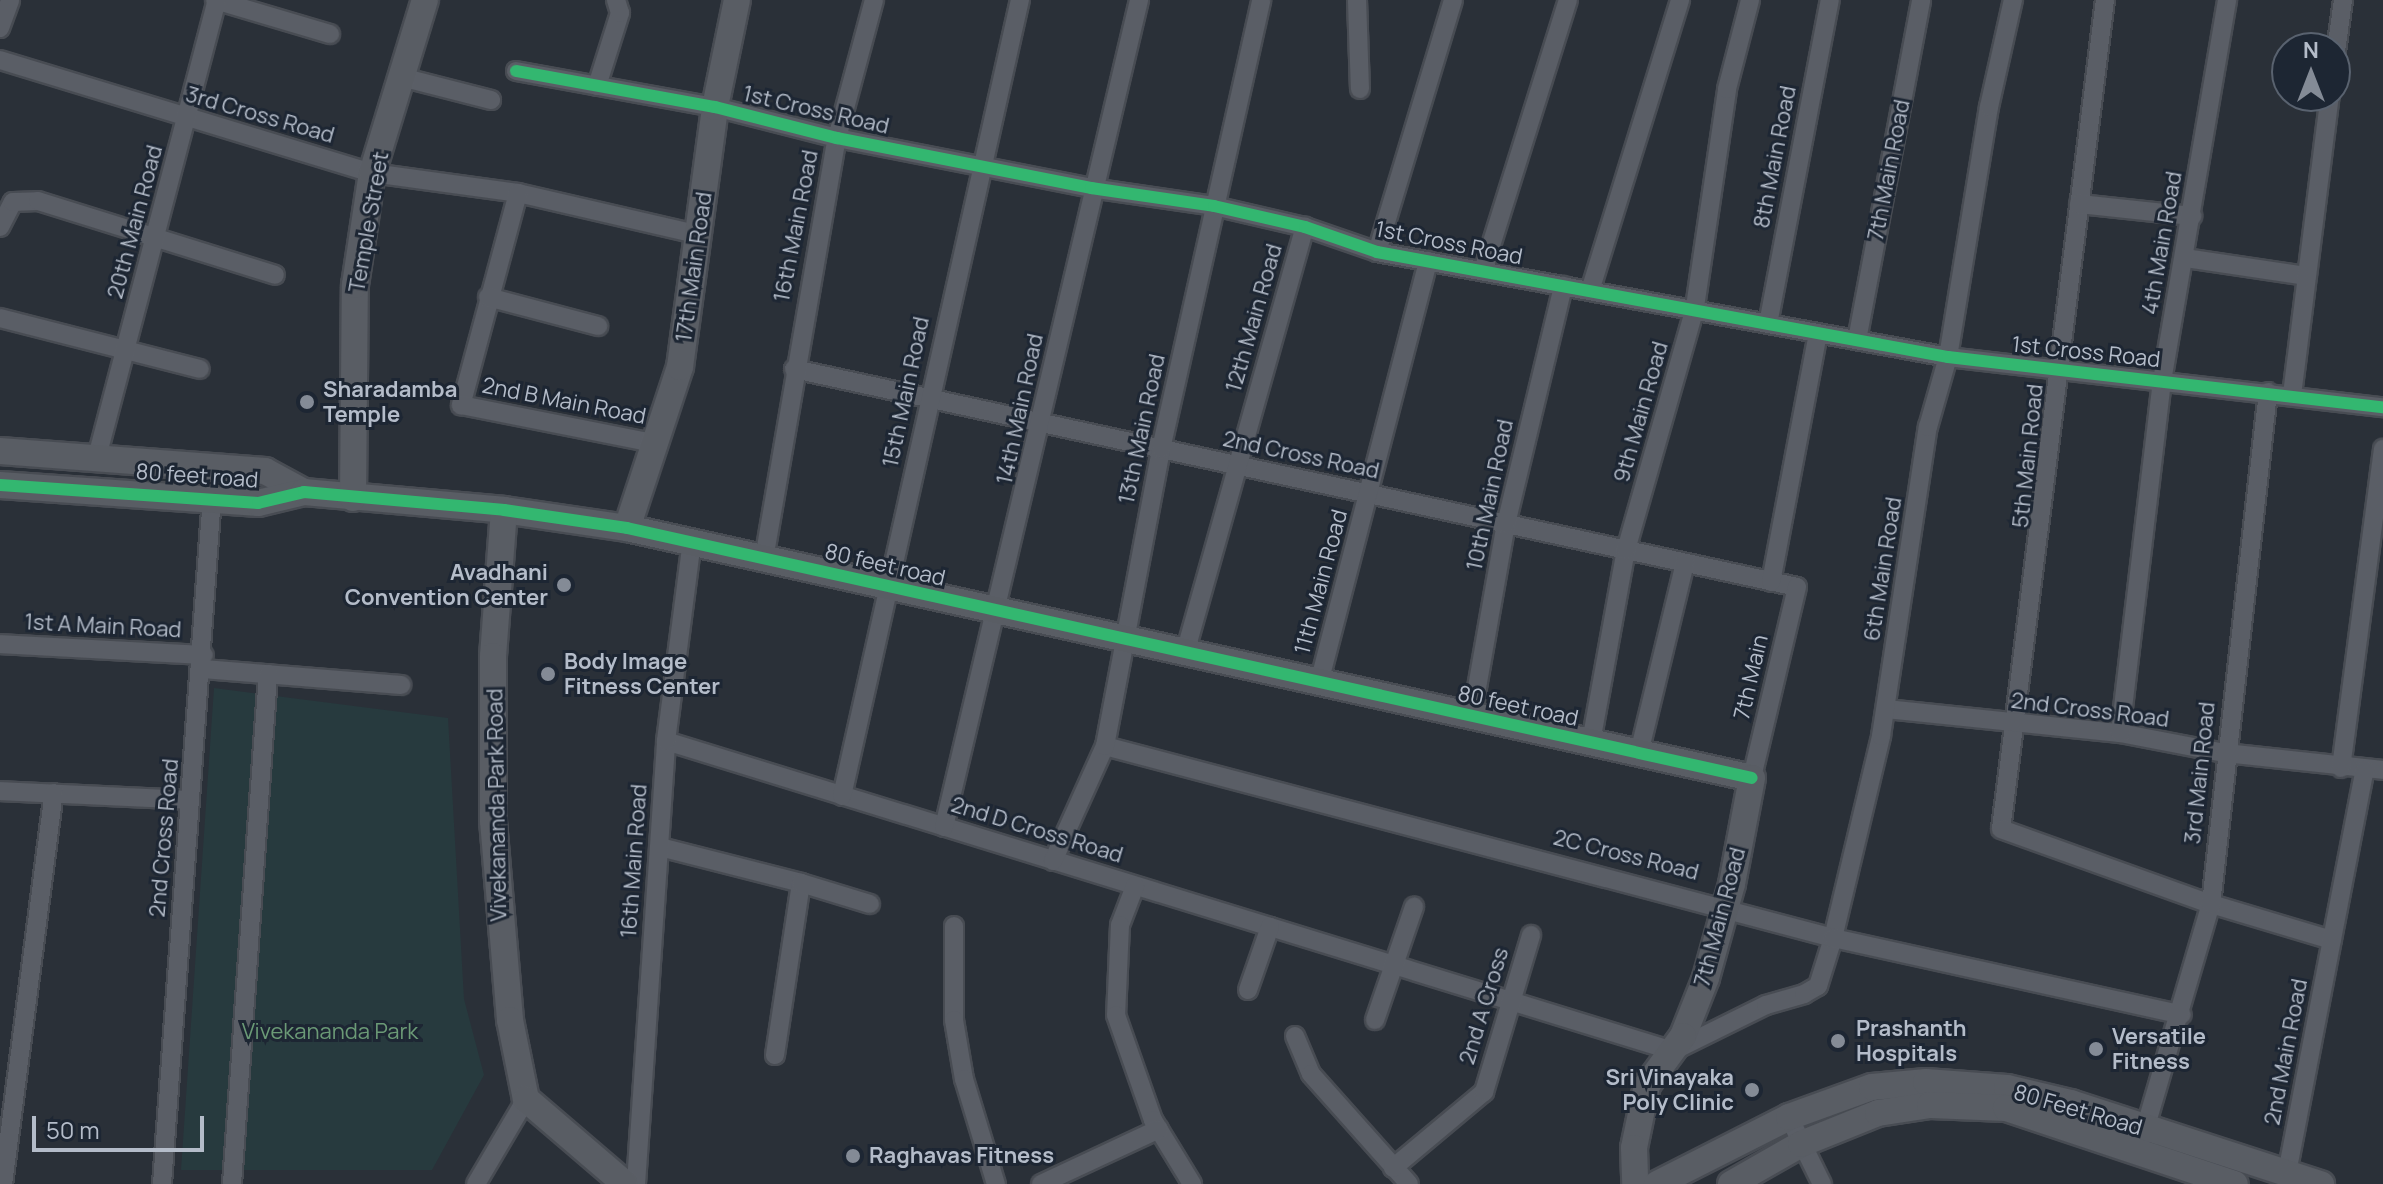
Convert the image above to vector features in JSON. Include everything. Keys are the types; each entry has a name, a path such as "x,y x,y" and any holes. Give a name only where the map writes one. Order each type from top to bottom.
{"street":[{"path":"0,28 10,0"},
{"path":"216,0 330,34"},
{"name":"20th Main Road","path":"97,457 216,0"},
{"name":"Temple Street","path":"353,498 355,285 372,173 425,0"},
{"path":"597,86 620,13 616,0"},
{"name":"17th Main Road","path":"627,528 658,444 680,367 715,107 737,0"},
{"name":"16th Main Road","path":"764,559 794,369 837,138 874,0"},
{"name":"15th Main Road","path":"842,796 1020,0"},
{"name":"14th Main Road","path":"944,827 1043,423 1091,188 1139,0"},
{"name":"13th Main Road","path":"1053,861 1105,746 1161,449 1261,0"},
{"path":"1357,0 1360,89"},
{"path":"1377,252 1453,0"},
{"path":"1483,271 1568,0"},
{"path":"1590,291 1680,0"},
{"name":"9th Main Road","path":"1591,742 1626,550 1695,307 1727,89 1750,0"},
{"name":"8th Main Road","path":"1768,324 1830,0"},
{"name":"7th Main Road","path":"1857,340 1921,0"},
{"name":"6th Main Road","path":"1673,1051 1818,986 1833,938 1886,709 1928,427 1948,357 1989,107 2013,0"},
{"name":"5th Main Road","path":"2105,0 2057,369 2018,726 2001,829 2211,904"},
{"name":"4th Main Road","path":"2120,733 2162,381 2227,0"},
{"path":"2339,32 2343,0"},
{"name":"3rd Cross Road","path":"0,60 187,120 372,173 518,193 700,235"},
{"name":"1st Cross Road","path":"516,71 715,107 837,138 982,164 1091,188 1214,206 1305,227 1377,252 1695,307 1768,324 1948,357 2383,407"},
{"path":"401,77 491,100"},
{"path":"2292,395 2328,112"},
{"path":"518,193 488,297 598,326"},
{"path":"0,227 13,202 38,201 275,275"},
{"path":"2079,204 2192,216"},
{"name":"12th Main Road","path":"1185,653 1305,227"},
{"path":"2185,258 2307,276"},
{"name":"11th Main Road","path":"1319,683 1428,261"},
{"name":"10th Main Road","path":"1472,716 1506,524 1563,286"},
{"name":"2nd B Main Road","path":"488,297 461,405 658,444"},
{"path":"0,318 200,369"},
{"path":"1771,582 1818,333"},
{"name":"2nd Cross Road","path":"794,369 1797,587"},
{"name":"3rd Main Road","path":"2141,1140 2182,1015 2211,904 2225,753 2268,392"},
{"path":"2341,768 2383,449"},
{"name":"80 Feet Road","path":"0,451 265,471 304,492"},
{"name":"80 feet road","path":"0,485 212,496 258,503 304,492 504,510 627,528 1752,778"},
{"name":"2nd Cross Road","path":"162,1184 190,800 204,662 212,496"},
{"name":"Vivekananda Park Road","path":"504,510 493,656 493,821 497,913 526,1099"},
{"name":"16th Main Road","path":"636,1184 666,741 692,542"},
{"path":"1639,753 1685,563"},
{"name":"7th Main","path":"1752,778 1797,587"},
{"name":"1st A Main Road","path":"0,644 204,662 268,674 401,685"},
{"path":"232,1184 268,674"},
{"name":"2nd Cross Road","path":"1886,709 2018,726 2120,733 2225,753 2374,770"},
{"name":"2nd D Cross Road","path":"666,741 1673,1051"},
{"name":"2C Cross Road","path":"1105,746 1724,905 1833,938 2182,1015"},
{"name":"2nd Main Road","path":"2287,1173 2332,940 2374,770"},
{"name":"7th Main Road","path":"1635,1184 1634,1148 1647,1085 1673,1051 1706,978 1752,778"},
{"path":"0,791 190,800"},
{"path":"3,1184 54,793"},
{"path":"660,847 870,904"},
{"path":"775,1055 801,883"},
{"path":"1135,886 1120,925 1116,1015 1159,1129 1192,1184"},
{"path":"2211,904 2332,940"},
{"path":"1375,1020 1414,907"},
{"path":"954,926 954,1020 964,1079 996,1184"},
{"path":"1248,990 1270,927"},
{"name":"2nd A Cross","path":"1393,1168 1484,1092 1531,935"},
{"path":"1295,1036 1311,1074 1409,1184"},
{"name":"80 Feet Road","path":"1657,1184 1789,1117 1872,1087 1928,1094 2007,1088 2141,1140 2235,1184"},
{"name":"80 Feet Road","path":"1731,1184 1801,1144 1928,1094"},
{"path":"476,1184 526,1099 625,1184"},
{"path":"1789,1117 1822,1184"},
{"path":"1041,1184 1159,1129"},
{"name":"80 Feet Road","path":"2141,1140 2287,1173 2321,1184"}],"green space":[{"name":"Vivekananda Park","path":"214,688 448,718 464,999 484,1075 432,1170 181,1170"}],"cycle path":[{"path":"516,71 715,107 837,138 1091,188 1214,206 1305,227 1377,252 1948,357 2383,407"},
{"path":"0,485 258,503 304,492 504,510 627,528 1752,778"}],"place":[{"name":"Sharadamba Temple","path":"307,402"},
{"name":"Avadhani Convention Center","path":"564,585"},
{"name":"Body Image Fitness Center","path":"548,674"},
{"name":"Prashanth Hospitals","path":"1838,1041"},
{"name":"Versatile Fitness","path":"2096,1049"},
{"name":"Sri Vinayaka Poly Clinic","path":"1752,1090"},
{"name":"Raghavas Fitness","path":"853,1156"}]}
